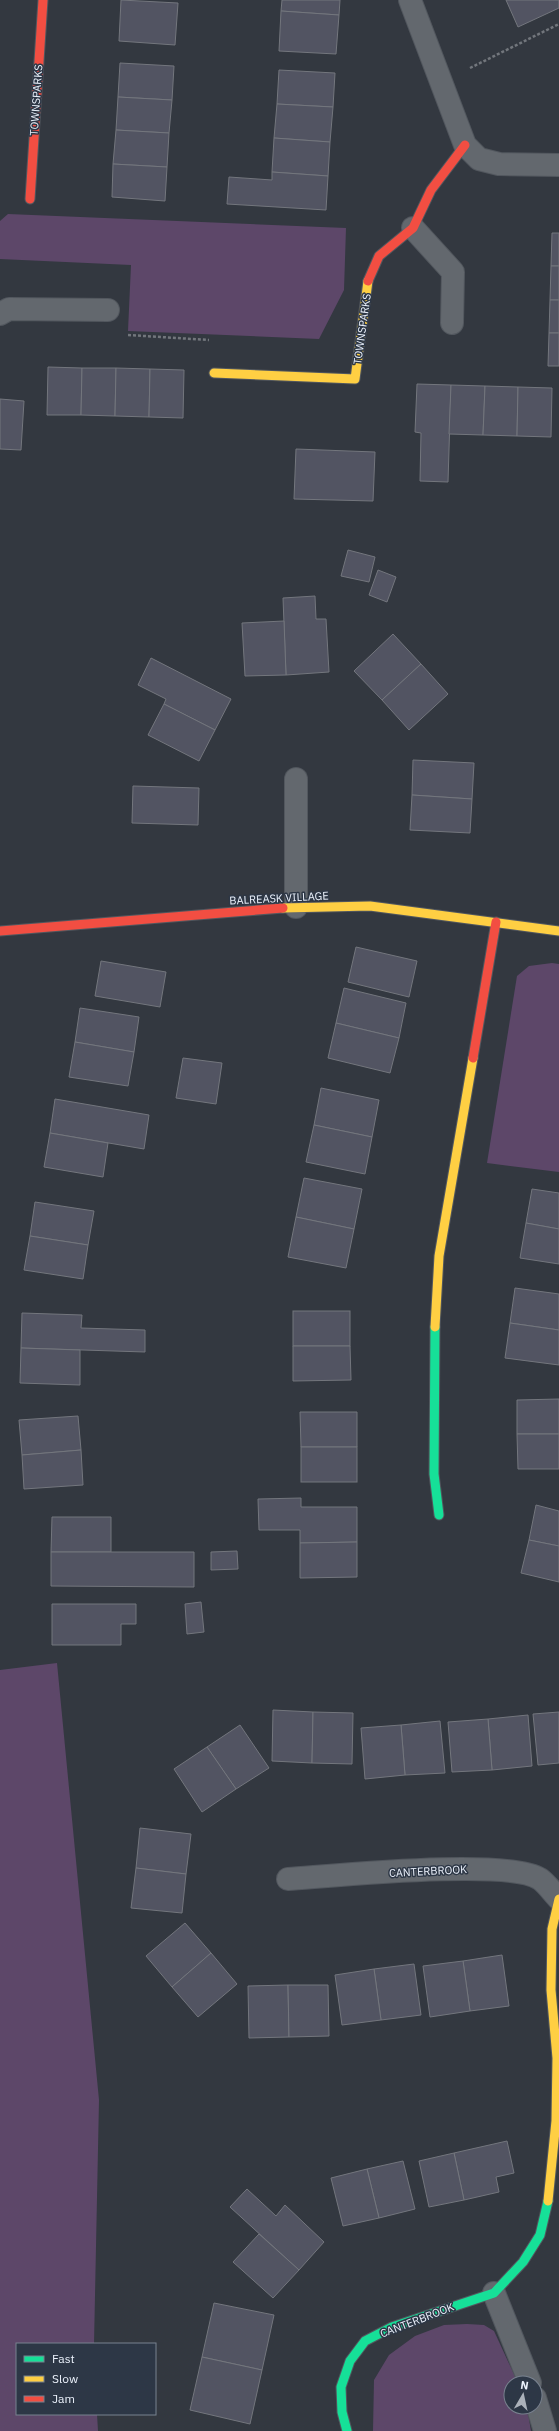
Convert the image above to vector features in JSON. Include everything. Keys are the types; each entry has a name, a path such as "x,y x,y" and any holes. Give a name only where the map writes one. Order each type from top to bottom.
{"street":[{"name":"TOWNSPARKS","path":"30,199 43,0"},
{"path":"410,0 465,145 479,159 499,164 559,165"},
{"name":"TOWNSPARKS","path":"214,373 355,379 368,282 379,256 413,228 431,190 465,145"},
{"path":"413,228 453,272 452,323"},
{"path":"0,314 9,309 108,310"},
{"path":"296,779 296,907"},
{"name":"BALREASK VILLAGE","path":"0,931 296,907 370,906 559,931"},
{"path":"439,1515 434,1474 435,1310 439,1256 496,922"},
{"name":"CANTERBROOK","path":"288,1879 472,1869 516,1871 540,1879 559,1899 552,1929 550,1990 557,2058 556,2121 547,2208 540,2235 523,2262 494,2293 392,2327 365,2341 350,2361 341,2387 342,2412 347,2431"},
{"path":"494,2293 527,2375"},
{"path":"541,2415 546,2431"}],"path":[{"path":"441,82 559,24"},
{"path":"108,310 108,334 214,340 214,373"}],"shaded area":[{"path":"8,214 346,228 344,290 319,339 128,331 131,265 0,259 0,221"},
{"path":"552,963 559,964 559,1172 487,1163 517,976 529,966"},
{"path":"57,1663 99,2100 94,2343 16,2343 16,2415 97,2415 98,2431 0,2431 0,1670"},
{"path":"444,2325 484,2325 494,2331 514,2375 503,2375 503,2415 528,2415 531,2431 373,2431 374,2380 389,2355 415,2336"}],"building":[{"path":"121,0 178,3 175,45 119,41"},
{"path":"282,0 340,0 339,15 281,11"},
{"path":"506,0 559,0 559,8 518,27"},
{"path":"281,11 339,15 336,54 279,51"},
{"path":"120,63 174,66 172,100 118,97"},
{"path":"279,70 335,73 333,107 277,104"},
{"path":"118,97 172,100 169,133 116,130"},
{"path":"277,104 333,107 330,142 274,138"},
{"path":"116,130 169,133 167,167 113,164"},
{"path":"274,138 330,142 328,176 272,172"},
{"path":"113,164 167,167 165,201 112,197"},
{"path":"272,172 328,176 326,210 227,204 229,177 272,180"},
{"path":"552,233 559,233 559,266 551,266"},
{"path":"551,266 559,266 559,300 550,300"},
{"path":"550,300 559,300 559,333 549,333"},
{"path":"549,333 559,333 559,366 548,366"},
{"path":"48,367 82,368 81,415 47,415"},
{"path":"82,368 116,368 115,416 81,415"},
{"path":"116,368 150,369 149,417 115,416"},
{"path":"150,369 184,370 183,418 149,417"},
{"path":"417,384 451,385 448,482 420,481 421,433 415,432"},
{"path":"451,385 485,386 483,435 449,434"},
{"path":"485,386 518,387 517,436 483,435"},
{"path":"518,387 552,388 551,437 517,436"},
{"path":"0,399 24,401 21,450 0,449"},
{"path":"296,449 375,452 373,501 294,499"},
{"path":"348,550 375,557 369,582 341,576"},
{"path":"378,570 396,577 387,602 369,595"},
{"path":"315,596 316,619 326,619 329,672 286,675 283,598"},
{"path":"284,621 286,675 245,676 242,623"},
{"path":"393,634 421,664 382,700 354,671"},
{"path":"151,658 231,699 215,730 164,704 166,699 138,685"},
{"path":"421,664 448,694 409,730 382,700"},
{"path":"164,704 215,730 199,761 148,735"},
{"path":"413,760 474,763 472,799 412,795"},
{"path":"133,786 199,788 198,825 132,823"},
{"path":"412,795 472,799 470,833 410,830"},
{"path":"356,947 417,961 409,997 348,982"},
{"path":"101,961 166,972 160,1007 95,996"},
{"path":"344,988 406,1003 399,1038 336,1023"},
{"path":"80,1008 139,1017 134,1052 75,1042"},
{"path":"336,1023 399,1038 390,1073 328,1058"},
{"path":"75,1042 134,1052 128,1086 69,1077"},
{"path":"183,1058 222,1063 216,1104 176,1098"},
{"path":"321,1088 379,1100 372,1137 314,1125"},
{"path":"55,1099 149,1115 144,1149 50,1133"},
{"path":"314,1125 372,1137 365,1174 306,1162"},
{"path":"50,1133 108,1143 103,1177 44,1167"},
{"path":"304,1178 362,1189 354,1229 296,1217"},
{"path":"532,1189 559,1193 559,1229 526,1223"},
{"path":"35,1202 94,1211 88,1245 30,1236"},
{"path":"296,1217 354,1229 346,1268 288,1257"},
{"path":"526,1223 559,1229 559,1264 520,1258"},
{"path":"30,1236 88,1245 83,1279 24,1270"},
{"path":"515,1288 559,1294 559,1330 510,1323"},
{"path":"293,1311 350,1311 350,1346 293,1346"},
{"path":"22,1313 82,1315 81,1328 145,1330 145,1352 21,1348"},
{"path":"510,1323 559,1330 559,1365 505,1358"},
{"path":"293,1346 350,1346 351,1380 293,1381"},
{"path":"21,1348 80,1350 80,1385 20,1383"},
{"path":"559,1399 559,1434 517,1434 517,1400"},
{"path":"300,1412 357,1412 357,1447 301,1447"},
{"path":"78,1416 81,1450 22,1455 19,1420"},
{"path":"517,1434 559,1434 559,1469 518,1469"},
{"path":"301,1447 357,1447 357,1482 301,1482"},
{"path":"81,1450 83,1485 24,1489 22,1455"},
{"path":"301,1498 301,1507 357,1507 357,1542 300,1543 300,1530 259,1530 258,1499"},
{"path":"536,1505 559,1511 559,1546 529,1540"},
{"path":"52,1517 111,1517 111,1552 51,1552"},
{"path":"529,1540 559,1546 559,1582 521,1573"},
{"path":"357,1542 357,1577 300,1578 300,1543"},
{"path":"237,1551 238,1569 211,1570 211,1552"},
{"path":"51,1552 194,1552 194,1587 51,1586"},
{"path":"201,1602 204,1632 187,1634 185,1604"},
{"path":"52,1604 136,1604 136,1624 121,1624 121,1645 52,1645"},
{"path":"273,1710 313,1712 312,1763 272,1761"},
{"path":"313,1712 353,1713 352,1764 312,1763"},
{"path":"559,1712 559,1763 538,1765 533,1714"},
{"path":"528,1715 532,1766 492,1770 488,1719"},
{"path":"488,1719 492,1770 452,1772 448,1722"},
{"path":"440,1721 445,1773 405,1775 401,1725"},
{"path":"240,1725 269,1768 236,1789 207,1747"},
{"path":"401,1725 405,1775 365,1779 361,1728"},
{"path":"207,1747 236,1789 202,1812 174,1769"},
{"path":"140,1828 191,1834 186,1874 136,1868"},
{"path":"136,1868 186,1874 182,1913 131,1908"},
{"path":"185,1923 211,1953 172,1987 146,1956"},
{"path":"211,1953 237,1984 198,2017 172,1987"},
{"path":"502,1955 509,2006 470,2011 463,1961"},
{"path":"463,1961 470,2011 430,2017 423,1966"},
{"path":"414,1964 421,2015 381,2020 374,1969"},
{"path":"374,1969 381,2020 342,2025 335,1975"},
{"path":"288,1985 289,2037 249,2038 248,1986"},
{"path":"288,1985 328,1985 329,2036 289,2037"},
{"path":"507,2141 514,2173 496,2177 499,2192 464,2200 454,2153"},
{"path":"454,2153 464,2200 429,2207 419,2161"},
{"path":"403,2161 415,2209 379,2218 367,2169"},
{"path":"367,2169 379,2218 343,2226 331,2178"},
{"path":"247,2189 276,2216 285,2205 324,2242 299,2270 230,2207"},
{"path":"259,2234 299,2270 273,2298 233,2262"},
{"path":"214,2303 274,2315 262,2370 202,2357"},
{"path":"202,2357 262,2370 250,2424 190,2410"}],"traffic: fast":[{"path":"435,1327 434,1474 439,1515"},
{"path":"347,2431 342,2412 341,2387 350,2361 365,2341 392,2327 494,2293 523,2262 540,2235 548,2201"}],"traffic: slow":[{"path":"214,373 355,379 368,281"},
{"path":"283,908 370,906 559,931"},
{"path":"435,1327 439,1256 473,1058"},
{"path":"548,2201 556,2121 557,2058 551,1990 552,1929 559,1899"}],"traffic: jam":[{"path":"30,199 43,0"},
{"path":"368,281 379,256 413,228 431,190 465,145"},
{"path":"0,931 283,908"},
{"path":"473,1058 496,922"}]}
